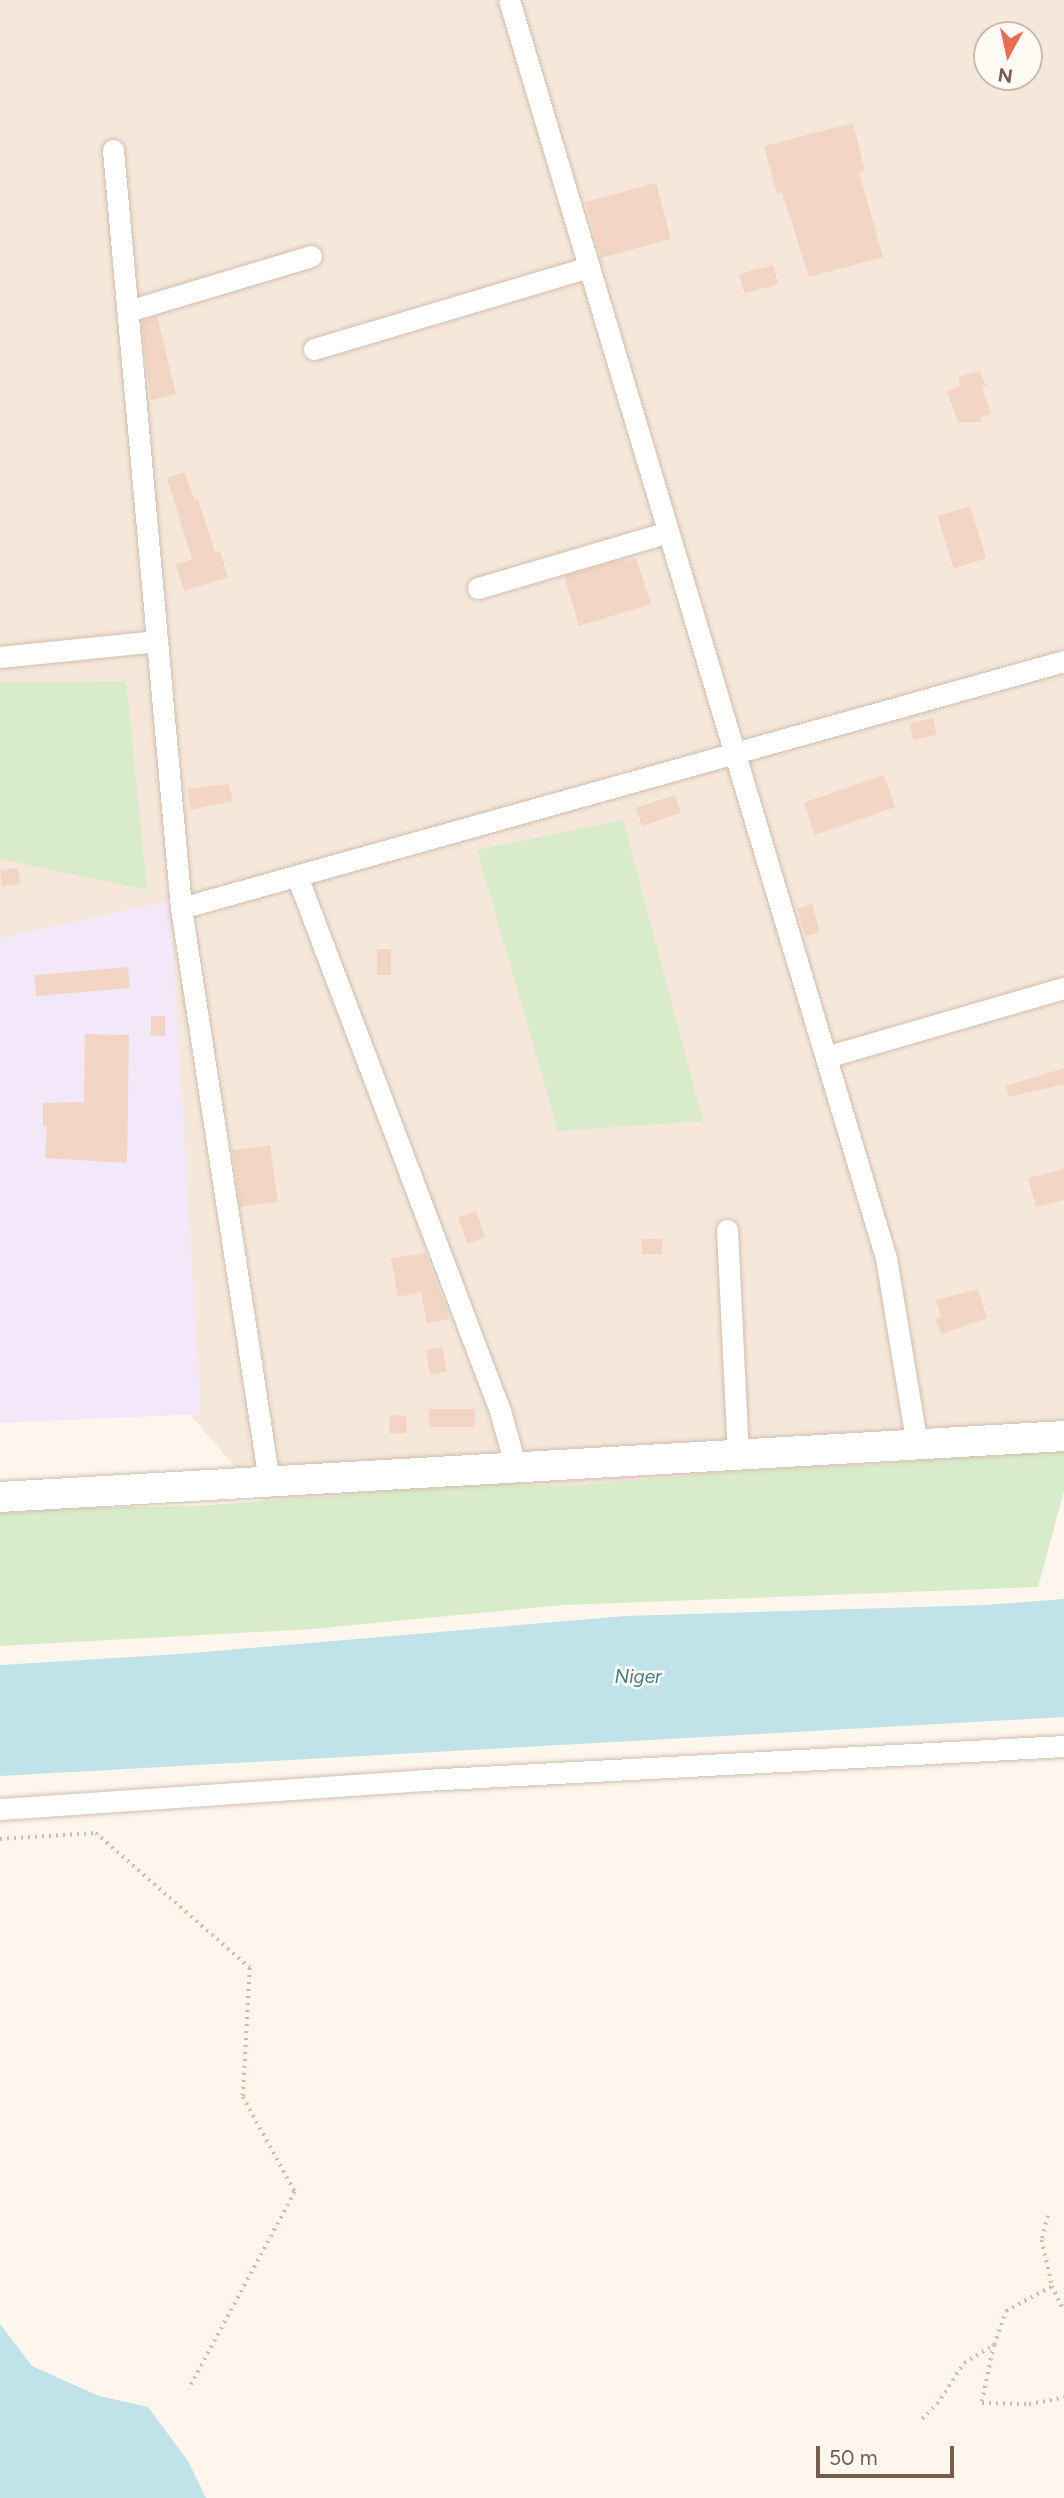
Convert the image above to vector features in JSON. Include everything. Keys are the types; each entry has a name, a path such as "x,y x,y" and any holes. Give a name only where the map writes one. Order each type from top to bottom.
{"main road":[{"path":"0,1497 1064,1436"}],"street":[{"path":"509,0 886,1258 917,1445"},
{"path":"113,150 181,908 269,1481"},
{"path":"128,311 311,256"},
{"path":"314,349 589,267"},
{"path":"478,588 667,532"},
{"path":"0,657 157,641"},
{"path":"181,908 1064,661"},
{"path":"297,876 500,1410 516,1468"},
{"path":"826,1057 1064,988"},
{"path":"727,1230 738,1456"},
{"path":"0,1810 424,1780 1064,1746"}],"path":[{"path":"0,1839 96,1833 250,1968 243,2097 295,2192 189,2389"},
{"path":"1048,2216 1042,2240 1053,2288 1064,2311"},
{"path":"1053,2288 1052,2286 1006,2311 994,2345 982,2403 1029,2404 1064,2398"},
{"path":"922,2419 937,2404 964,2363 994,2345"}],"shaded area":[{"path":"0,0 1064,0 1064,1485 286,1527 84,1290 0,1109"},
{"path":"170,901 201,1414 0,1423 0,938"}],"green space":[{"path":"126,681 147,890 0,859 0,682"},
{"path":"623,820 703,1121 558,1131 477,850"},
{"path":"1040,1448 1064,1451 1064,1491 1038,1587 563,1605 312,1629 0,1646 0,1509 196,1506 358,1494 450,1483 571,1486 749,1470 866,1465"}],"water":[{"name":"Niger","path":"1064,1599 1064,1717 0,1776 0,1665 180,1654 626,1616 986,1605"},
{"path":"0,2324 32,2366 99,2396 148,2407 188,2461 206,2498 0,2498"}],"building":[{"path":"853,123 865,171 859,172 883,257 809,277 782,192 777,194 764,146"},
{"path":"656,183 671,239 600,258 585,202"},
{"path":"773,265 778,284 744,293 739,274"},
{"path":"157,316 176,394 151,400 141,321"},
{"path":"980,371 991,414 980,418 982,422 958,422 947,391 960,386 958,377"},
{"path":"184,472 195,500 198,499 215,552 220,551 228,577 184,591 176,565 192,559 167,478"},
{"path":"970,506 986,559 954,569 937,516"},
{"path":"636,558 651,604 579,626 564,576"},
{"path":"933,718 937,735 913,740 910,723"},
{"path":"884,775 895,807 815,835 804,803"},
{"path":"229,784 233,801 190,810 188,789"},
{"path":"675,795 681,813 642,826 636,808"},
{"path":"18,868 20,884 2,886 0,870"},
{"path":"812,904 820,932 806,936 798,908"},
{"path":"377,949 391,949 391,975 377,975"},
{"path":"128,967 130,988 36,996 34,975"},
{"path":"151,1016 165,1016 165,1036 151,1036"},
{"path":"85,1034 129,1035 127,1163 45,1158 47,1126 43,1126 43,1103 84,1102"},
{"path":"1064,1068 1064,1084 1009,1097 1006,1086"},
{"path":"270,1145 278,1201 240,1207 232,1150"},
{"path":"1064,1169 1064,1200 1036,1207 1028,1178"},
{"path":"476,1211 485,1237 467,1244 458,1217"},
{"path":"642,1239 662,1239 662,1254 642,1254"},
{"path":"425,1253 449,1319 427,1323 421,1292 398,1297 391,1258"},
{"path":"978,1289 987,1318 941,1334 936,1320 941,1316 936,1300"},
{"path":"442,1347 447,1371 431,1375 425,1351"},
{"path":"429,1409 475,1409 475,1427 429,1427"},
{"path":"390,1415 407,1416 406,1434 389,1433"}]}
